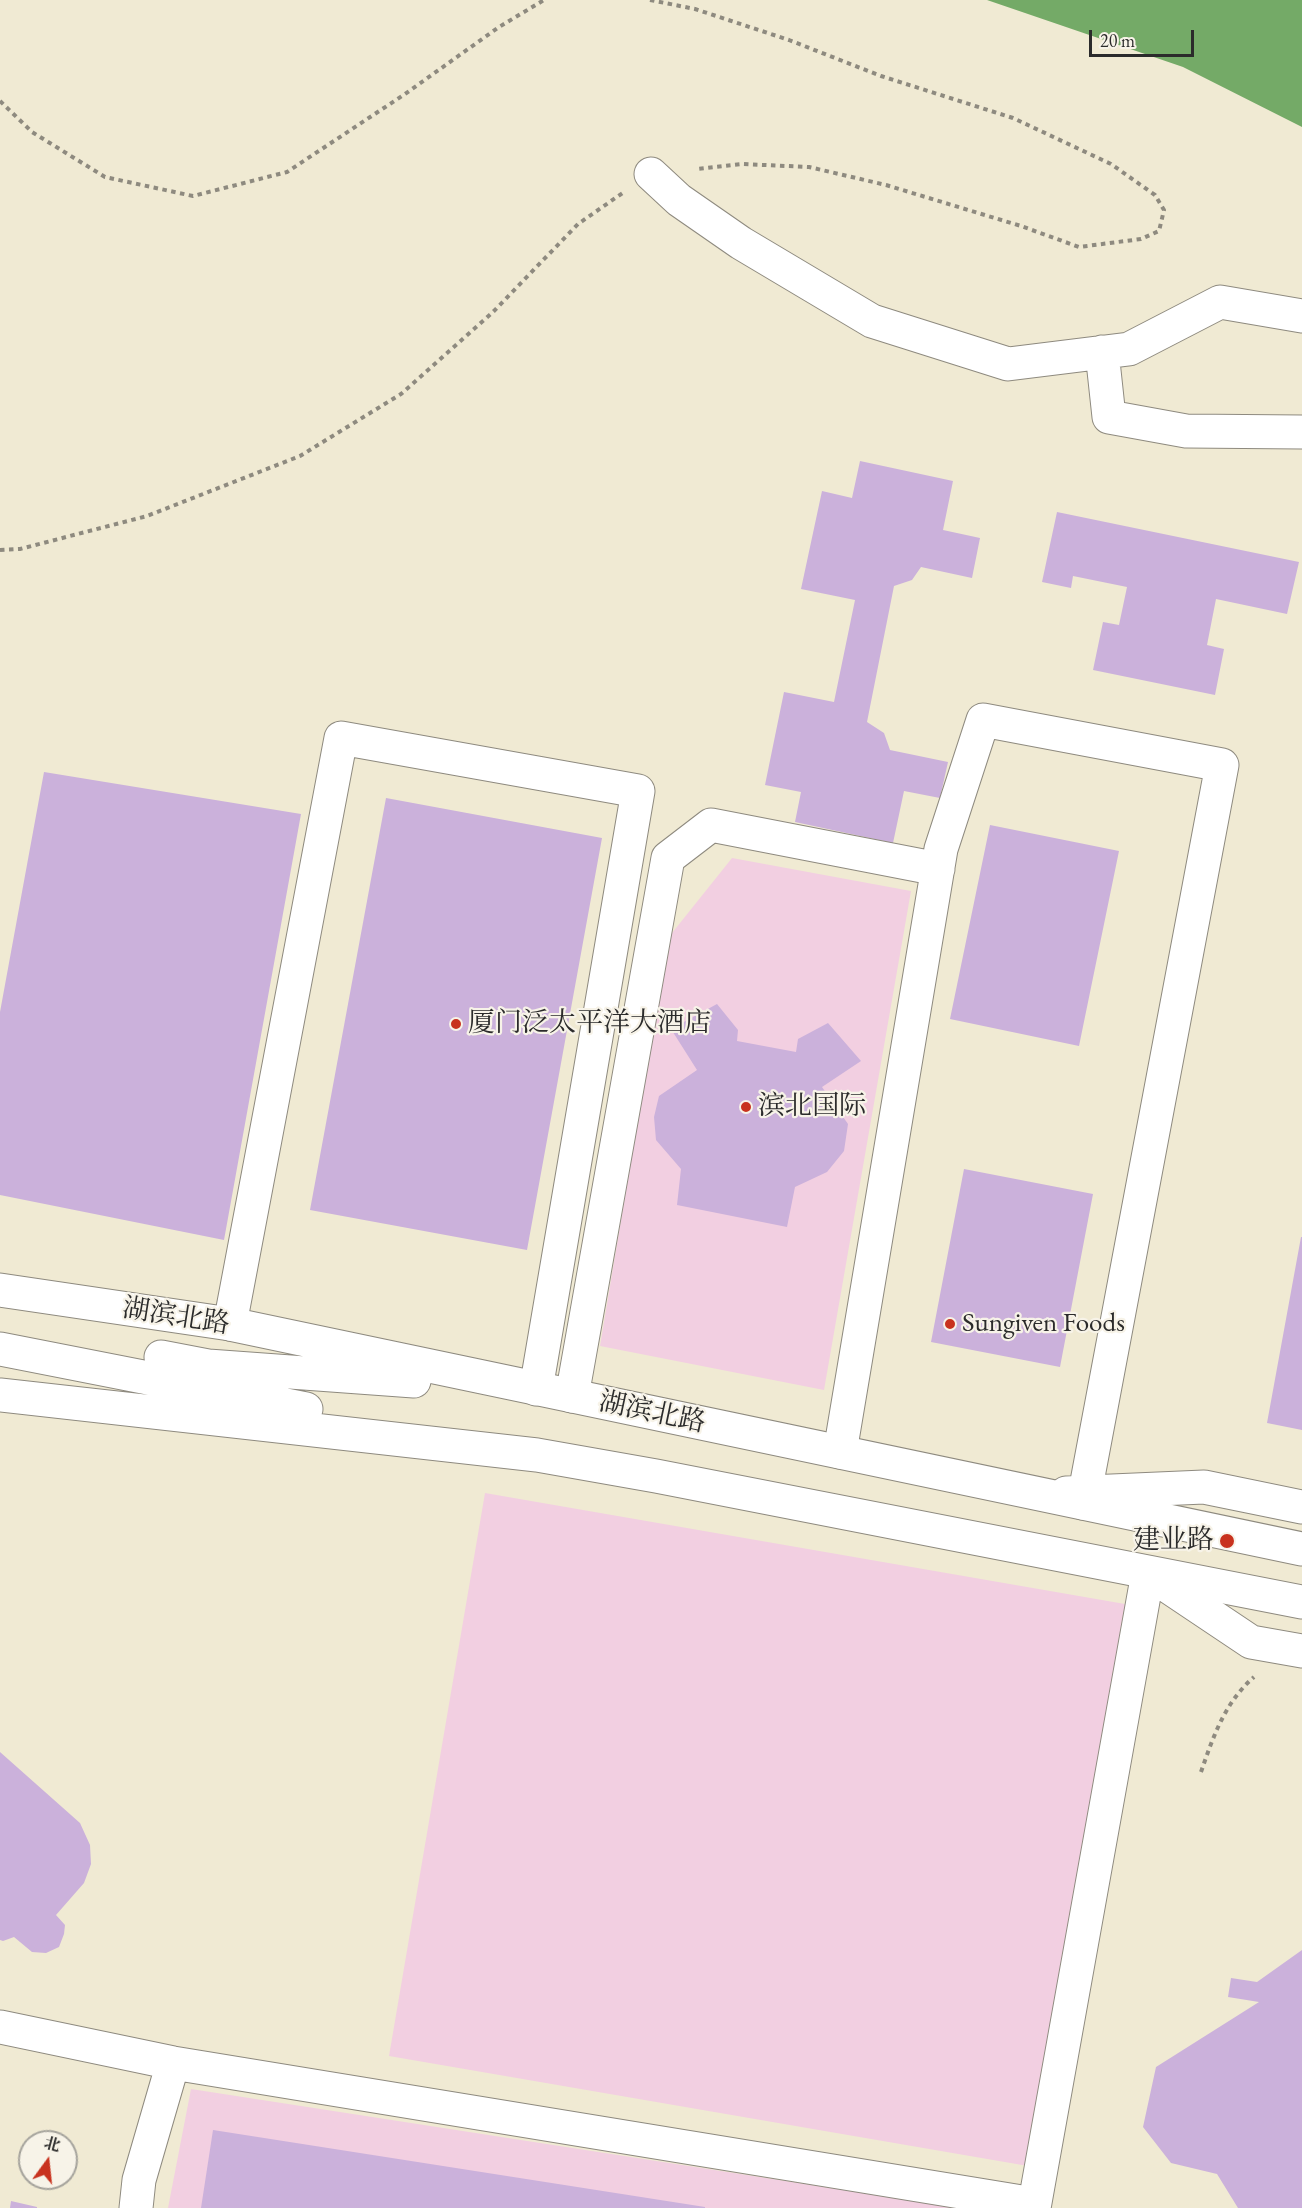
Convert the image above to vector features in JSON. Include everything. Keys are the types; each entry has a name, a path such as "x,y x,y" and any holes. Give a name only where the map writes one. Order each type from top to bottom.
{"street":[{"path":"651,174 679,200 741,243 872,321 1008,364 1129,349 1220,302 1302,316"},
{"path":"1102,352 1109,417 1186,431 1302,432"},
{"path":"840,1452 941,849 982,720 1222,765 1085,1498 1204,1487 1302,1507"},
{"path":"0,1349 205,1378 536,1389 638,791 341,738 230,1324"},
{"path":"572,1396 668,858 711,825 938,869"},
{"name":"湖滨北路","path":"0,1290 230,1324 1041,1494 1085,1498 1302,1549"},
{"path":"0,1327 205,1378 537,1455 656,1476 1302,1602"},
{"path":"0,1395 537,1455"},
{"path":"1148,1573 1251,1642 1302,1651"},
{"path":"0,2027 173,2062 1034,2206 1148,1573"},
{"path":"136,2208 139,2180 173,2062"}],"path":[{"path":"0,101 32,132 105,177 193,196 287,172 405,94 499,27 544,0"},
{"path":"0,550 20,549 147,516 300,456 401,394 492,313 578,224 651,174 742,164 809,167 886,185 1021,226 1079,247 1141,238 1159,231 1164,210 1155,195 1111,164 1013,118 881,76 789,40 695,9 650,0"},
{"path":"1201,1772 1210,1744 1225,1712 1243,1687 1256,1675"}],"shaded area":[{"path":"732,858 911,891 824,1390 600,1346 668,938"},
{"path":"485,1493 1125,1604 1028,2166 389,2056"},
{"path":"191,2089 411,2123 960,2208 168,2208"}],"green space":[{"path":"987,0 1302,0 1302,127 1183,67"}],"building":[{"path":"860,461 953,481 943,530 980,538 972,578 921,567 912,580 894,586 867,722 884,733 890,750 948,762 940,798 904,791 893,843 795,822 801,792 765,785 784,692 834,702 855,600 801,589 822,491 852,498"},
{"path":"1057,512 1299,562 1287,614 1216,599 1207,645 1224,649 1215,695 1093,670 1103,622 1119,625 1127,587 1073,576 1071,588 1042,582"},
{"path":"44,772 301,814 224,1240 0,1195 0,1012"},
{"name":"厦门泛太平洋大酒店","path":"386,798 602,838 527,1250 310,1210"},
{"path":"990,825 1119,851 1079,1046 950,1019"},
{"name":"滨北国际","path":"717,1004 738,1030 737,1041 796,1052 798,1039 828,1023 861,1061 822,1087 848,1124 844,1151 827,1172 795,1187 787,1227 677,1205 681,1169 656,1140 654,1117 659,1096 697,1070 671,1029"},
{"path":"964,1169 1093,1194 1060,1367 931,1342"},
{"path":"1302,1237 1302,1430 1267,1423"},
{"path":"0,1752 80,1823 90,1845 91,1864 84,1883 56,1915 65,1925 59,1947 46,1953 32,1952 14,1937 0,1940"},
{"path":"1302,1950 1302,2208 1238,2208 1217,2174 1171,2163 1143,2127 1156,2067 1259,2002 1228,1997 1231,1978 1257,1982"},
{"path":"213,2130 705,2207 705,2208 201,2208"},
{"path":"11,2201 37,2207 37,2208 10,2208"}],"place":[{"name":"厦门泛太平洋大酒店","path":"456,1024"},
{"name":"滨北国际","path":"746,1107"},
{"name":"Sungiven Foods","path":"950,1324"},
{"name":"建业路","path":"1227,1541"}]}
